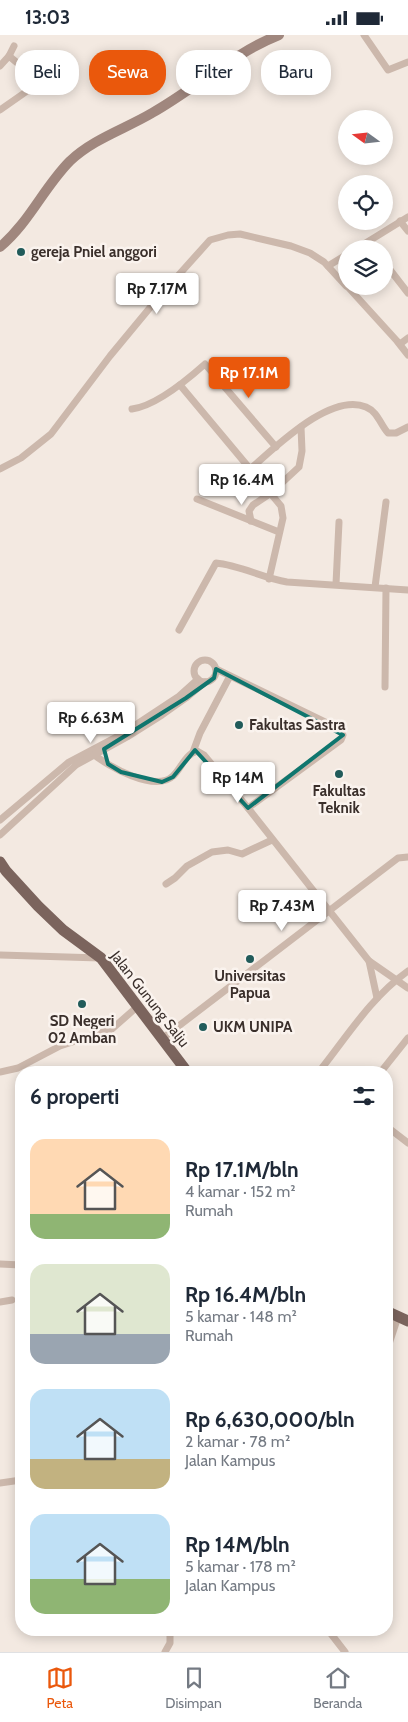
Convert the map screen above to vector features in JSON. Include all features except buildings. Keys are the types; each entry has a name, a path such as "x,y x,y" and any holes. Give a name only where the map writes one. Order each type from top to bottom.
{"main road":[{"path":"0,247 18,228 67,164 88,147 152,114 251,49 279,35"},
{"name":"Jalan Gunung Salju","path":"0,862 38,906 63,930 101,958 183,1066"}],"street":[{"path":"364,35 388,70 408,63"},
{"path":"0,66 10,56 14,46"},
{"path":"0,110 40,81 10,56"},
{"path":"371,240 408,217"},
{"path":"400,221 408,231"},
{"path":"0,469 22,458 51,434 98,370 158,298 210,240 228,235 247,235 291,246 318,258 338,277"},
{"path":"328,266 338,260"},
{"path":"393,274 408,293"},
{"path":"354,295 408,355"},
{"path":"400,345 408,338"},
{"path":"132,409 162,397 205,364 276,447"},
{"path":"180,385 281,506 279,533 269,579"},
{"path":"250,469 312,419 339,407 358,405 366,407 374,412 388,433 396,433 408,427"},
{"path":"251,521 249,514 251,508 271,493 299,467 302,451 301,427"},
{"path":"197,499 279,533"},
{"path":"375,587 386,502"},
{"path":"336,585 339,522"},
{"path":"179,630 216,563 269,579 287,582 408,590"},
{"path":"385,687 386,588"},
{"path":"198,679 195,669 200,661 206,660 211,662 216,669 325,722 339,730 343,735 341,740 248,808"},
{"path":"0,835 59,779 92,753 135,729 205,682 214,678 216,669"},
{"path":"0,820 69,762 79,756 92,753 121,772 138,778 162,782 173,777 193,752 200,733 230,676"},
{"path":"198,679 205,682"},
{"path":"174,703 198,679"},
{"path":"104,746 108,764"},
{"path":"193,752 197,751 204,755 369,961 408,988"},
{"path":"166,884 187,866 212,852 228,849 242,854 272,840"},
{"path":"163,1038 398,858 408,857"},
{"path":"0,955 101,958"},
{"path":"369,961 377,998"},
{"path":"324,1066 377,998 408,971"},
{"path":"22,1066 60,1046 112,1029 138,1006"},
{"path":"386,1066 408,1038"},
{"path":"0,1072 15,1069"},
{"path":"393,1131 408,1143"},
{"path":"0,1264 15,1265"},
{"path":"0,1302 12,1300"},
{"path":"393,1339 403,1319"},
{"path":"0,1483 15,1481"},
{"path":"165,1652 170,1643 170,1636"},
{"path":"333,1636 345,1652"}],"highlighted area":[{"path":"216,669 343,735 248,808 195,750 173,777 162,782 121,772 108,764 104,749 186,698 214,678"}],"place":[{"name":"gereja Pniel anggori","path":"21,252"},
{"name":"Fakultas Sastra","path":"239,725"},
{"name":"Fakultas Teknik","path":"339,774"},
{"name":"Universitas Papua","path":"250,959"},
{"name":"SD Negeri 02 Amban","path":"82,1004"},
{"name":"UKM UNIPA","path":"203,1027"}]}
